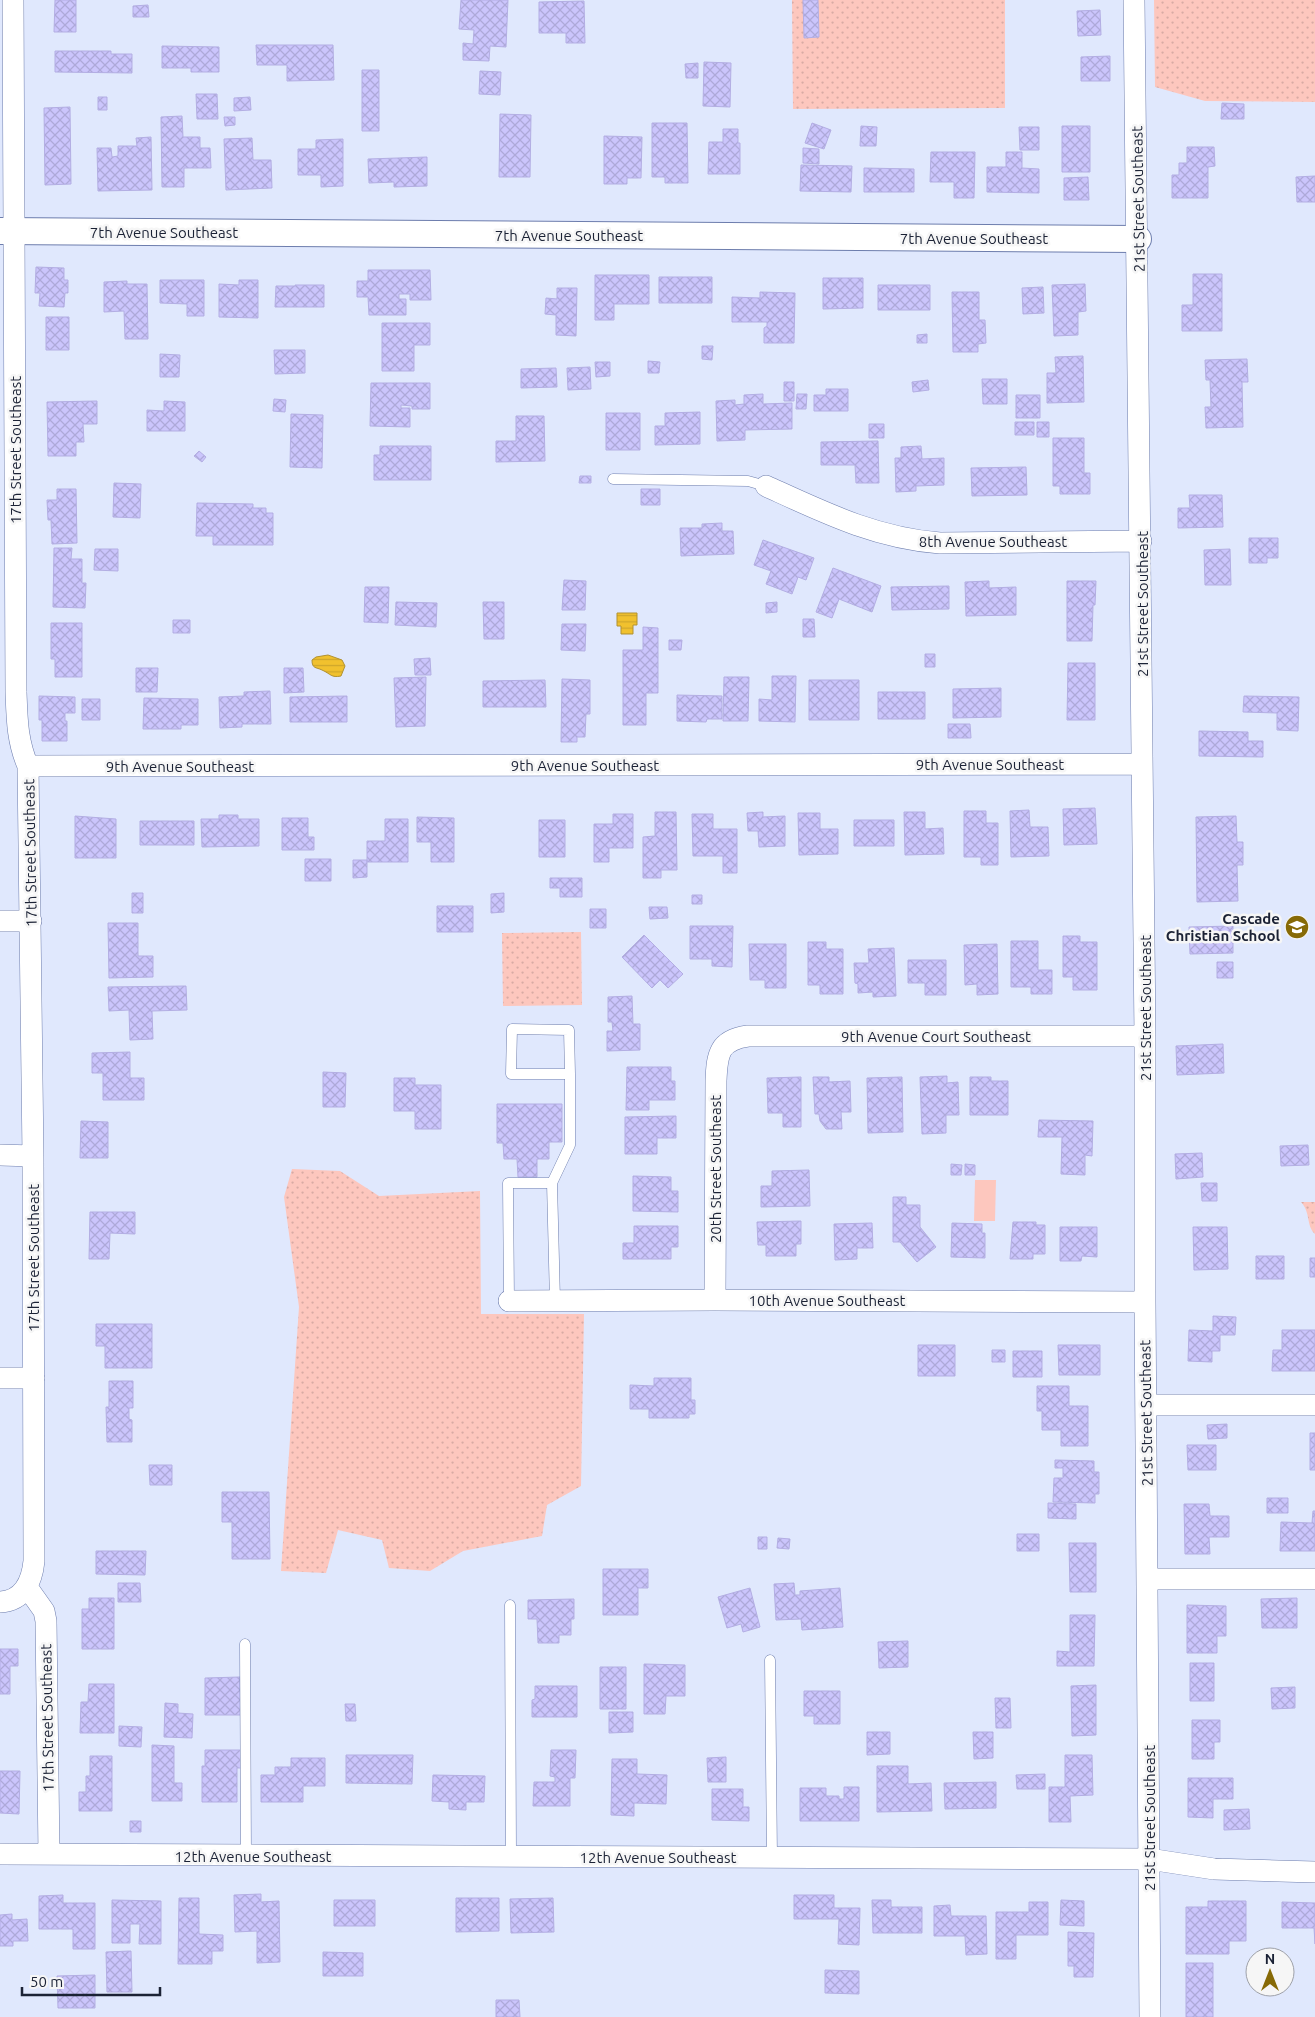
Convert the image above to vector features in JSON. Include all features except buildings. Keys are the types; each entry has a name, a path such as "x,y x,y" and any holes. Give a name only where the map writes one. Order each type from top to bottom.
{"street":[{"name":"17th Street Southeast","path":"13,0 7,231 17,718 21,750 28,766 33,1156 34,1561 33,1576 27,1588 44,1611 46,1621 49,1854"},
{"name":"21st Street Southeast","path":"1134,0 1145,1036 1150,2017"},
{"name":"7th Avenue Southeast","path":"7,231 1138,239"},
{"name":"8th Avenue Southeast","path":"766,486 870,531 916,541 940,543 1141,540"},
{"name":"9th Avenue Southeast","path":"28,766 1142,764"},
{"path":"0,921 30,921"},
{"name":"9th Avenue Court Southeast","path":"728,1042 748,1036 1145,1036"},
{"name":"20th Street Southeast","path":"715,1300 716,1075 721,1050 728,1042"},
{"path":"0,1155 33,1156"},
{"name":"10th Avenue Southeast","path":"509,1301 1145,1302"},
{"path":"0,1378 34,1378"},
{"path":"1147,1405 1315,1405"},
{"path":"1148,1579 1315,1579"},
{"path":"0,1602 17,1597 27,1588"},
{"name":"12th Avenue Southeast","path":"0,1854 1148,1859 1214,1869 1315,1872"}],"lane":[{"path":"613,479 748,481 766,486"},
{"path":"555,1301 552,1183 570,1145 570,1074 569,1030 512,1029 511,1074 570,1074"},
{"path":"509,1301 508,1183 552,1183"},
{"path":"510,1606 511,1857"},
{"path":"245,1644 246,1856"},
{"path":"770,1660 772,1858"}],"shaded area":[{"path":"792,0 803,0 804,38 819,37 818,0 1005,0 1005,108 793,109"},
{"path":"1154,0 1315,0 1315,102 1205,101 1155,87"},
{"path":"617,613 637,613 637,625 633,625 633,634 621,634 621,626 617,626"},
{"path":"328,655 342,660 345,666 341,676 333,676 313,665 312,660 316,657"},
{"path":"581,932 582,1005 503,1006 502,933"},
{"path":"292,1169 340,1171 379,1196 480,1191 481,1314 584,1314 581,1486 547,1505 542,1536 463,1551 430,1571 389,1568 382,1540 338,1530 326,1573 281,1571 299,1307 284,1197"},
{"path":"975,1180 996,1180 995,1221 974,1221"},
{"path":"1301,1202 1315,1202 1315,1234 1310,1227 1306,1211"}],"place":[{"name":"Cascade Christian School","path":"1297,927"}]}
